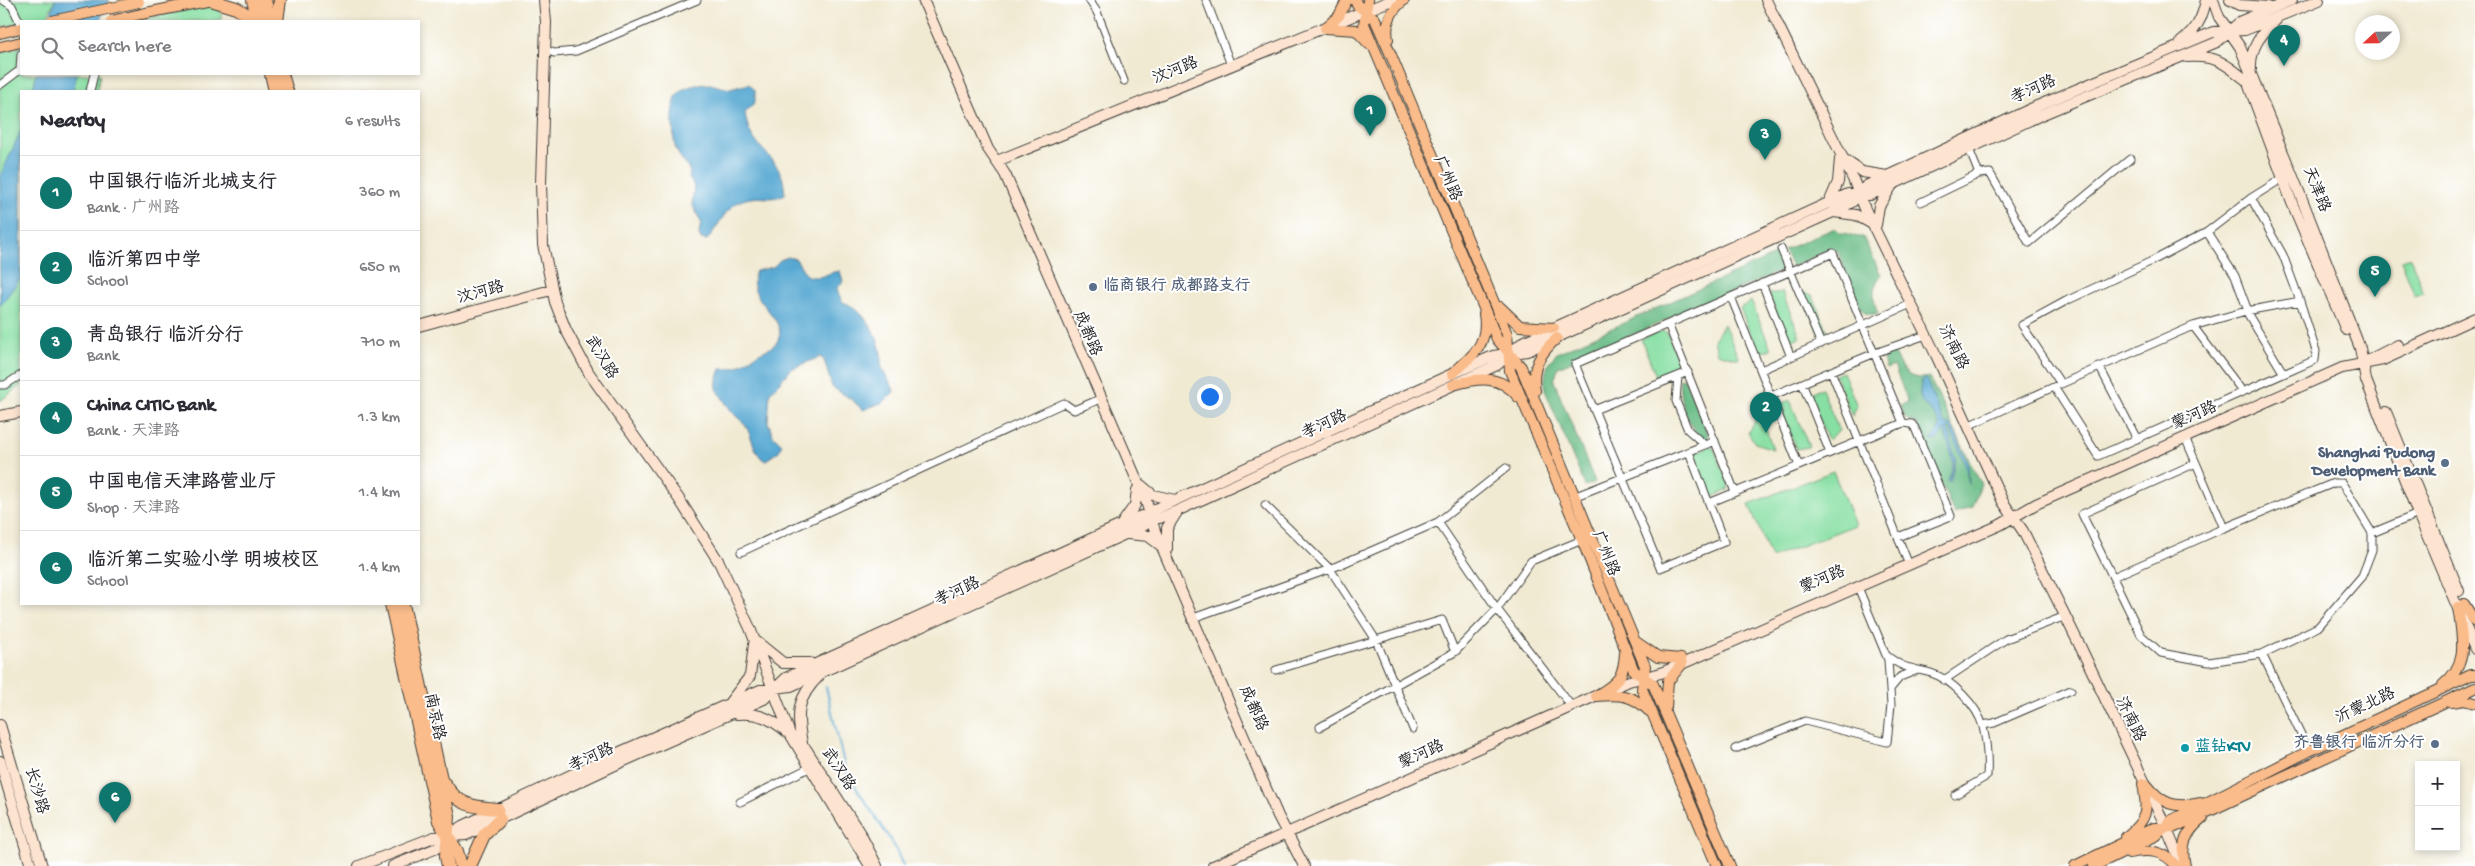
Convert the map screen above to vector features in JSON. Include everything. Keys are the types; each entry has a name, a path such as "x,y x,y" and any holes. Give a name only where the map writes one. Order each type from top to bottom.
{"highway":[{"path":"211,0 236,8 256,20"},
{"path":"253,0 258,20"},
{"path":"265,0 270,20"},
{"path":"277,20 280,0"},
{"path":"270,75 275,90"},
{"path":"282,75 287,90"},
{"name":"南京路","path":"391,605 439,821 457,851 460,866"},
{"name":"南京路","path":"403,605 449,816 446,856 448,866"},
{"path":"440,775 452,795 464,803 499,814 484,834 470,866"}],"main road":[{"path":"116,20 211,0"},
{"path":"1325,28 1339,16 1346,0"},
{"name":"广州路","path":"1355,0 1357,5 1375,19 1391,55 1508,334 1510,371 1582,540 1634,671 1653,684 1730,866"},
{"name":"广州路","path":"1368,0 1364,24 1497,339 1521,367 1576,496 1646,666 1642,689 1717,866"},
{"path":"1391,55 1386,30 1390,16 1402,0"},
{"path":"57,20 143,1"},
{"path":"0,33 20,27"},
{"path":"1325,28 1345,27 1356,30 1363,36 1379,58"},
{"path":"0,47 20,42"},
{"path":"1493,299 1507,316 1520,326 1556,333 1536,364 1533,379 1536,402"},
{"path":"1453,379 1483,342 1485,323 1482,303"},
{"path":"1453,379 1479,378 1498,382 1512,389 1525,408"},
{"path":"2461,606 2475,622"},
{"path":"2433,692 2446,683 2462,660 2461,606"},
{"path":"1635,641 1658,657 1681,661 1668,681 1665,692 1666,713"},
{"path":"1596,696 1616,684 1622,674 1625,649"},
{"name":"沂蒙北路","path":"2094,866 2154,828 2175,827 2308,751 2471,674 2475,675"},
{"name":"沂蒙北路","path":"2217,802 2446,703 2475,688"},
{"path":"1596,696 1620,694 1632,697 1653,715"},
{"path":"2446,703 2464,700 2475,703"},
{"path":"2144,784 2157,797 2168,804 2217,802"},
{"path":"2112,853 2139,826 2146,815 2147,805 2144,784"},
{"path":"2184,866 2184,839 2190,828 2217,802"},
{"path":"2112,853 2151,850 2171,859 2176,866"},
{"name":"沂蒙北路","path":"2075,866 2112,853"}],"street":[{"path":"3,0 12,6 20,25"},
{"path":"113,20 124,0"},
{"name":"武汉路","path":"544,0 546,50 541,183 543,245 551,290 566,330 589,373 679,499 719,562 774,688 802,743 861,834 877,866"},
{"path":"546,50 554,53 576,51 697,0"},
{"name":"成都路","path":"923,0 988,149 1005,174 1164,548 1287,832 1304,866"},
{"name":"成都路","path":"929,0 997,161 1001,175 1098,400 1138,486"},
{"path":"1089,0 1096,12 1124,81"},
{"path":"1206,0 1231,65"},
{"name":"汶河路","path":"997,161 1392,0"},
{"name":"汶河路","path":"1366,11 1402,0"},
{"name":"济南路","path":"1764,0 2009,499 2014,517 2144,784"},
{"path":"2176,53 2202,20 2206,0"},
{"name":"天津路","path":"2212,0 2249,78 2360,348 2366,380 2418,514 2475,632"},
{"name":"天津路","path":"2219,0 2225,15 2228,32"},
{"path":"2176,53 2206,56 2219,60 2249,78 2251,55 2254,46 2278,11 2239,5 2230,0"},
{"name":"孝河路","path":"1890,180 2037,106 2176,53 2217,42 2228,32 2245,30 2278,11 2292,0"},
{"name":"孝河路","path":"2278,11 2319,0"},
{"name":"孝河路","path":"359,866 434,838 447,836 499,814 728,709 760,690 774,688 786,678 821,667 1123,529 1145,525 1156,509 1178,505 1453,379 1496,365 1523,342 1556,333 1831,207 1848,194 1859,194 1866,186 1890,180 1969,149 2176,53"},
{"path":"0,85 20,70"},
{"path":"90,90 94,75"},
{"name":"天津路","path":"2249,78 2283,178 2354,350 2372,378 2461,606 2475,649"},
{"path":"1969,149 1979,174"},
{"path":"1841,158 1862,172 1890,180 1879,206 1874,225 1856,215 1831,207 1838,182 1841,158"},
{"path":"1921,202 1979,174 1990,173 2029,243 2130,159"},
{"path":"2252,198 2284,255 2316,352 2315,360 2098,456 2022,325 2066,301 2154,260 2207,232 2252,198 2283,178"},
{"name":"济南路","path":"1874,225 2003,502 2030,544 2184,866"},
{"path":"2207,232 2235,276 2247,311 2284,374"},
{"path":"1781,249 1821,344"},
{"path":"1689,452 1724,542 1660,568 1575,364 1833,252 1903,423"},
{"path":"1762,284 1792,357"},
{"name":"汶河路","path":"420,326 551,290"},
{"path":"1731,297 1799,466"},
{"path":"1972,424 2099,366 2193,326 2247,311 2300,301"},
{"path":"1761,370 1911,304"},
{"name":"蒙河路","path":"1681,661 1996,520 2014,517 2363,365 2380,353 2475,312"},
{"name":"蒙河路","path":"1213,866 1629,681 1645,678 1659,668 1681,661 2000,526 2036,504 2342,368 2383,360 2475,318"},
{"path":"1668,324 1735,492"},
{"path":"2193,326 2243,392"},
{"path":"1771,396 1875,353 1926,335"},
{"path":"2099,366 2136,439"},
{"path":"1831,371 1907,560"},
{"path":"1594,410 1688,372"},
{"path":"0,385 5,385 20,376"},
{"path":"1678,376 1676,401 1688,430 1705,445"},
{"path":"1802,383 1830,453"},
{"path":"740,552 1064,403 1074,410 1098,400"},
{"path":"0,416 20,412"},
{"path":"1709,503 1903,423 1912,424 1951,516 1898,537"},
{"path":"1576,496 1716,441"},
{"path":"2187,442 2224,528"},
{"path":"2113,577 2224,528 2334,483 2342,483 2372,533 2372,550 2362,576 2318,627 2262,654 2209,662 2161,653 2141,635 2082,514 2196,462"},
{"path":"1196,617 1330,569 1438,522 1506,468"},
{"path":"1138,486 1153,496 1178,505 1167,528 1164,548 1148,536 1123,529 1135,505 1138,486"},
{"path":"1266,505 1330,569 1376,640 1413,729"},
{"path":"2372,533 2418,514"},
{"path":"1438,522 1497,610 1572,707"},
{"path":"1320,727 1455,652 1497,610 1531,561 1582,540"},
{"name":"成都路","path":"1164,548 1282,814 1299,866"},
{"path":"1735,749 1805,721 1887,742 1891,705 1886,655 1858,587"},
{"path":"1944,680 2006,639 2063,617"},
{"path":"1276,670 1442,620 1455,652"},
{"path":"754,640 783,662 821,667 802,698 798,716 802,743"},
{"path":"754,640 750,676 728,709 764,716 790,734"},
{"path":"2262,654 2308,751"},
{"path":"1886,655 1900,666 1932,674 1954,685 1983,725 1988,758 1987,776 1955,795"},
{"path":"1890,689 1900,678 1915,671"},
{"name":"武汉路","path":"774,688 777,704 790,734 870,866"},
{"path":"1983,725 1994,723 2071,690"},
{"name":"长沙路","path":"0,725 42,866"},
{"name":"长沙路","path":"0,760 31,866"},
{"path":"740,802 809,768"},
{"name":"孝河路","path":"393,866 437,848 447,836"}],"green space":[{"path":"0,0 55,0 46,19 20,20 20,23 0,27"},
{"path":"208,5 219,8 222,19 216,20 140,20"},
{"path":"20,47 20,75 100,75 97,90 20,90 20,386 0,401 0,53"},
{"path":"1835,228 1840,233 1863,237 1881,275 1874,290 1878,314 1866,314 1861,308 1838,252 1832,248 1792,267 1784,250"},
{"path":"1779,253 1785,269 1558,367 1554,381 1595,482 1585,486 1545,390 1546,370 1553,357 1557,353"},
{"path":"2410,257 2424,293 2415,296 2401,260"},
{"path":"1782,292 1800,337 1788,342 1769,294"},
{"path":"1801,292 1812,295 1827,330 1819,333"},
{"path":"1751,301 1771,349 1758,354 1740,308"},
{"path":"1724,324 1739,359 1717,353 1714,340"},
{"path":"1662,331 1667,332 1681,367 1681,372 1658,381 1641,339"},
{"path":"1893,352 1903,369 1910,376 1929,377 1981,484 1972,507 1954,514 1917,424 1906,419 1900,406 1908,402 1894,366 1886,369 1883,360 1889,353"},
{"path":"1843,372 1857,406 1852,416 1835,375"},
{"path":"1684,378 1708,434 1708,440 1705,442 1694,429 1685,413 1680,388 1680,379"},
{"path":"1822,389 1839,431 1828,440 1809,393"},
{"path":"1790,400 1809,447 1796,449 1778,405"},
{"path":"1760,413 1773,449 1755,443 1748,432"},
{"path":"1710,446 1713,447 1729,485 1728,490 1712,497 1693,456 1694,453"},
{"path":"1833,471 1855,525 1771,558 1749,504"}],"water":[{"path":"55,0 110,0 100,20 49,20"},
{"path":"36,75 77,75 73,90 33,90"},
{"path":"710,84 730,89 749,84 755,90 755,102 745,113 747,125 755,141 771,158 781,174 785,194 772,198 751,198 736,204 725,214 707,240 701,239 699,234 701,222 692,204 694,186 689,178 690,172 676,149 673,114 676,98 679,93 691,86"},
{"path":"20,132 20,279 0,306 0,177"},
{"path":"788,257 796,259 807,276 817,277 840,271 843,281 837,289 842,302 855,308 871,327 880,348 882,368 894,392 884,402 863,410 851,399 832,387 824,360 820,357 791,369 770,393 768,422 773,435 782,444 779,451 765,461 758,454 745,425 732,412 722,397 716,383 721,369 740,365 771,347 778,340 780,332 777,324 760,299 753,281 756,271 773,267 780,260"},
{"path":"1926,379 1944,423 1953,427 1968,464 1969,485 1966,468 1950,428 1947,429 1956,458 1950,482 1948,481 1953,461 1944,430 1936,441 1931,440 1940,427 1936,417 1921,400 1922,380"}],"waterway":[{"path":"826,687 846,772 895,847 903,866"},
{"path":"1145,866 1160,866"}],"place":[{"name":"China CITIC Bank","path":"2284,66"},
{"name":"中国银行临沂北城支行","path":"1370,136"},
{"name":"青岛银行 临沂分行","path":"1765,160"},
{"name":"临商银行 成都路支行","path":"1093,287"},
{"name":"中国电信天津路营业厅","path":"2375,297"},
{"name":"临沂第四中学","path":"1766,433"},
{"name":"Shanghai Pudong Development Bank","path":"2445,463"},
{"name":"齐鲁银行 临沂分行","path":"2435,744"},
{"name":"蓝钻KTV","path":"2185,748"},
{"name":"临沂第二实验小学 明坡校区","path":"115,823"}]}
